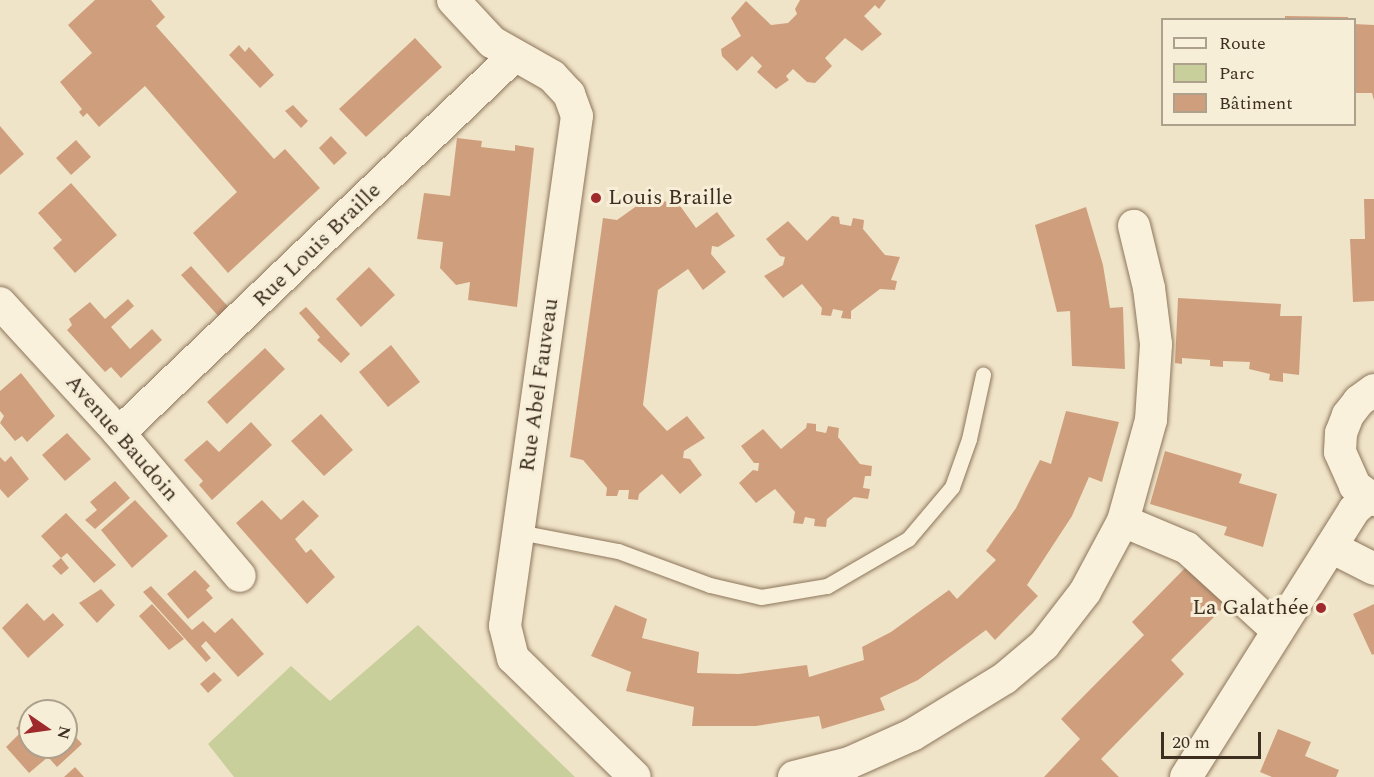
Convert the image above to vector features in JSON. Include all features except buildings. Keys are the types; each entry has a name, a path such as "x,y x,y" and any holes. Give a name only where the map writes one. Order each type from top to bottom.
{"street":[{"name":"Rue Abel Fauveau","path":"453,0 492,42 513,57 552,76 569,94 577,116 517,490 519,532 506,571 505,626 513,658 635,777"},
{"name":"Rue Louis Braille","path":"119,433 513,57"},
{"path":"794,777 849,763 912,735 1005,678 1044,645 1085,592 1124,521 1151,420 1156,344 1149,288 1134,226"},
{"name":"Avenue Baudoin","path":"0,303 119,433 240,576"},
{"path":"1186,777 1354,510 1371,499 1345,470 1341,433 1359,401 1374,390"},
{"path":"1124,521 1187,548 1278,631"},
{"path":"1331,547 1374,569"}],"lane":[{"path":"519,532 564,538 618,551 710,585 761,597 827,586 908,539 952,487 969,439 983,375"}],"green space":[{"path":"418,625 575,777 234,777 208,744 291,666 330,701"}],"place":[{"name":"Louis Braille","path":"596,198"},
{"name":"La Galathée","path":"1321,608"}]}
